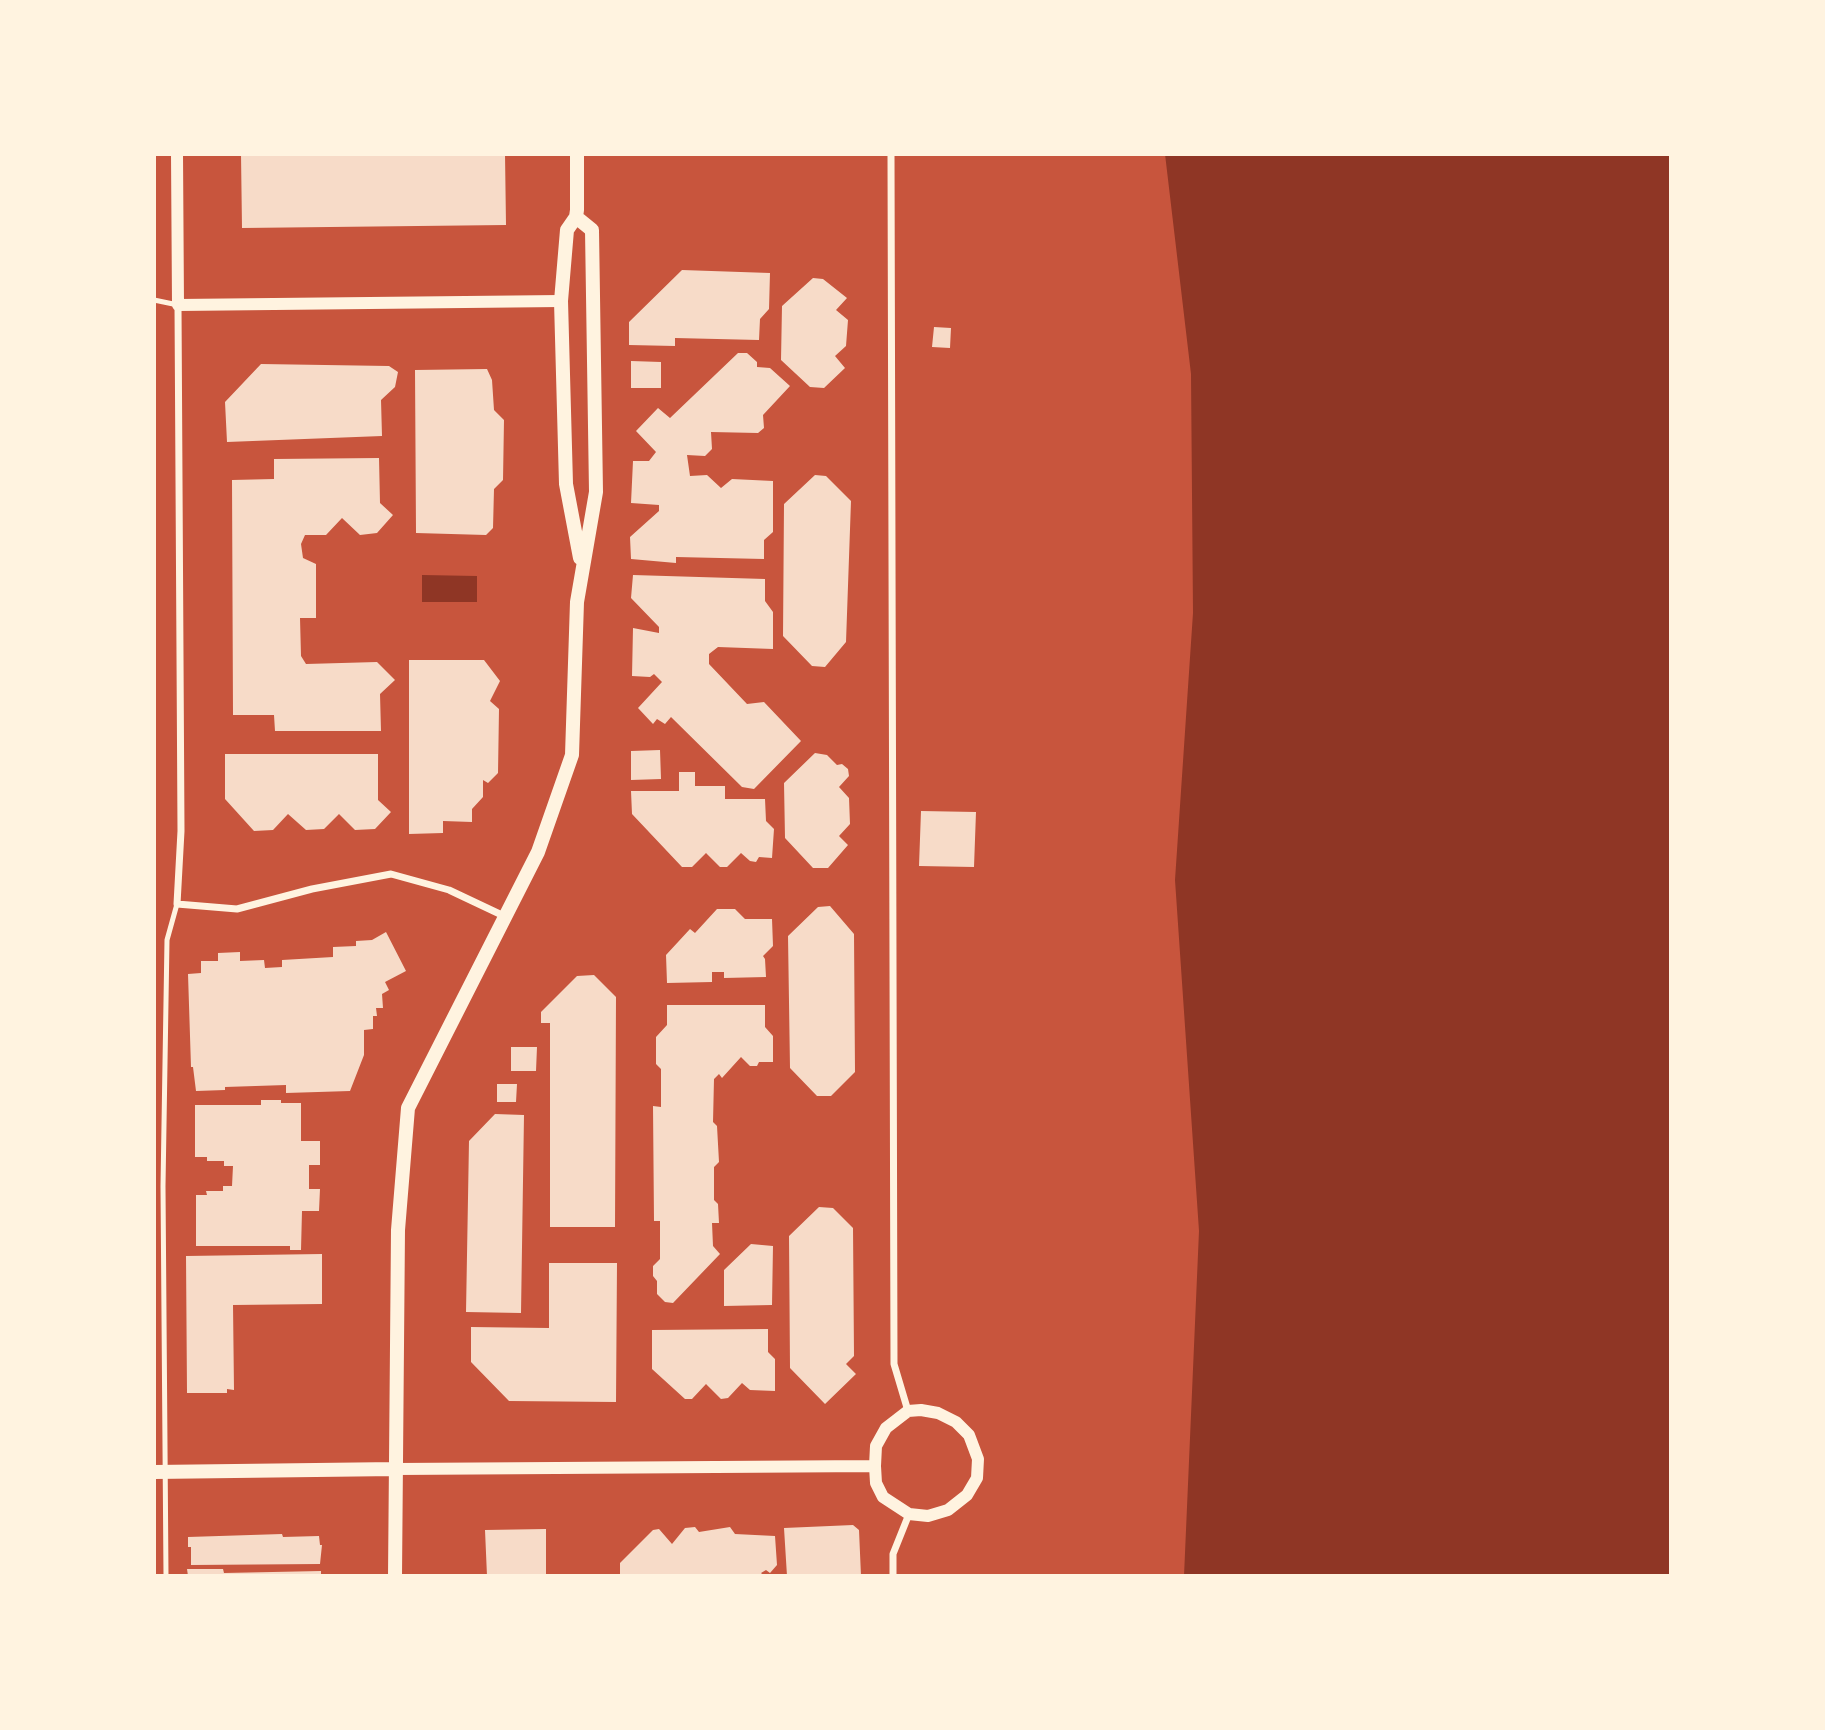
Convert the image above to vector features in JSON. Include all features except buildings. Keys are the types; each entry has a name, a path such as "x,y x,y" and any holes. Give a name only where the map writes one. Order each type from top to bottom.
{"main road":[{"path":"577,154 576,217 567,230 561,301 566,484 582,566"},
{"path":"396,1576 398,1230 408,1108 538,852 572,755 577,602 596,492 593,230 576,217"},
{"path":"160,1472 396,1469"}],"street":[{"path":"177,154 180,831 177,904 237,909 312,889 391,874 449,890 504,916"},
{"path":"891,154 894,1364 908,1411"},
{"path":"178,305 561,301"},
{"path":"908,1411 937,1413 956,1422 969,1435 978,1459 977,1478 967,1495 948,1510 928,1516 909,1514 883,1497 876,1483 876,1446 886,1428 908,1411"},
{"path":"396,1469 875,1466"},
{"path":"893,1576 894,1554 909,1514"}],"lane":[{"path":"154,300 178,305"},
{"path":"166,1576 160,1472 166,953 177,904"}],"shaded area":[{"path":"1165,154 1671,154 1671,1576 1184,1576 1199,1231 1175,880 1193,613 1191,374"},
{"path":"422,575 477,576 477,602 422,602"}]}
